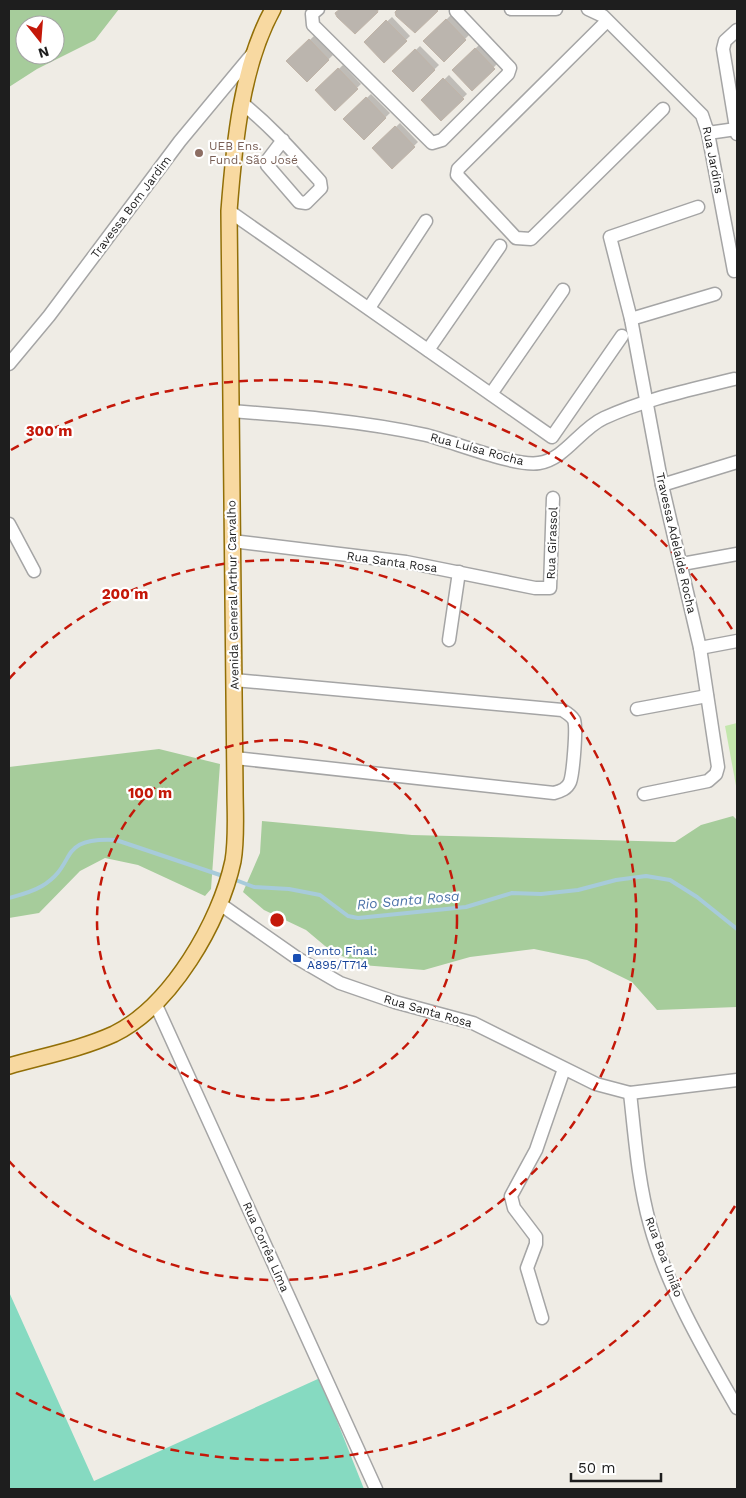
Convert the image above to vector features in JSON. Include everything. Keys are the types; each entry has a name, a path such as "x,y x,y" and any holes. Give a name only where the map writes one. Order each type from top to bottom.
{"main road":[{"name":"Avenida General Arthur Carvalho","path":"9,1066 94,1042 135,1021 156,1005 174,984 222,897 233,861 235,758 229,211 232,175 243,104 254,52 273,9"}],"street":[{"path":"318,9 312,14 313,25 432,144 442,140 508,74 510,68 456,10"},
{"path":"512,9 556,9"},
{"name":"Rua Jardins","path":"588,9 607,21 702,115 708,133 734,271"},
{"path":"607,21 458,169 457,175 516,238 531,239 663,109"},
{"path":"708,133 737,131 723,49 725,41 737,30"},
{"name":"Travessa Bom Jardim","path":"9,364 49,316 180,142 254,52"},
{"path":"243,104 267,122 283,140 322,184 321,188 306,203 299,202 266,165 283,140"},
{"name":"Travessa Adelaíde Rocha","path":"644,794 702,783 713,778 718,767 700,648 682,564 662,485 631,319 610,238 698,207"},
{"path":"229,211 552,437 622,336"},
{"path":"369,308 426,221"},
{"path":"428,350 500,246"},
{"path":"491,394 563,290"},
{"path":"631,319 715,294"},
{"name":"Rua Luísa Rocha","path":"231,411 355,423 426,435 530,463 551,460 592,425 647,401 734,379"},
{"path":"662,485 737,462"},
{"name":"Rua Girassol","path":"550,588 553,498"},
{"path":"9,524 34,571"},
{"name":"Rua Santa Rosa","path":"232,541 406,562 535,588 550,588"},
{"path":"682,564 737,554"},
{"path":"449,640 459,572"},
{"path":"700,648 737,641"},
{"path":"234,680 562,710 574,721 576,731 570,782 565,789 554,793 235,758"},
{"path":"637,709 707,696"},
{"name":"Rua Santa Rosa","path":"222,897 297,958 340,983 395,1002 473,1023 596,1084 630,1092 737,1080"},
{"name":"Rua Corrêa Lima","path":"156,1005 376,1489"},
{"path":"542,1318 527,1268 536,1244 536,1237 514,1208 511,1196 536,1150 564,1069"},
{"name":"Rua Boa União","path":"630,1092 640,1179 651,1228 686,1314 737,1408"}],"green space":[{"path":"9,9 119,9 95,40 65,55 65,15 15,15 15,65 45,65 9,87"},
{"path":"737,723 737,791 725,726"},
{"path":"159,749 220,764 211,889 205,896 138,865 105,858 80,871 39,913 9,918 9,767"},
{"path":"733,816 737,820 737,1007 657,1010 632,982 587,960 534,949 470,957 424,970 362,965 331,951 306,930 264,910 243,892 260,853 262,821 412,835 675,842 701,825"},
{"path":"9,1292 94,1481 320,1378 364,1489 9,1489"}],"building":[{"path":"340,9 376,9 378,12 355,34 337,17 335,13"},
{"path":"398,9 436,9 438,11 415,33 396,16 395,12"},
{"path":"446,19 466,40 444,62 423,41"},
{"path":"386,20 407,41 384,63 364,42"},
{"path":"309,39 329,60 307,82 286,61"},
{"path":"475,48 495,69 472,91 452,70"},
{"path":"415,49 435,70 413,92 392,71"},
{"path":"338,68 358,89 335,111 315,90"},
{"path":"443,78 464,99 441,121 421,100"},
{"path":"366,97 386,118 364,140 343,119"},
{"path":"395,126 415,147 392,169 372,148"}],"waterway":[{"name":"Rio Santa Rosa","path":"9,898 30,892 42,886 61,869 76,847 97,840 116,840 226,877"},
{"name":"Rio Santa Rosa","path":"233,879 254,887 289,889 320,895 348,916 358,918 466,907 512,893 541,894 578,890 616,880 646,876 670,880 697,897 737,929"}],"place":[{"name":"UEB Ens. Fund. São José","path":"199,153"},
{"name":"Ponto Final: A895/T714","path":"297,958"}]}
